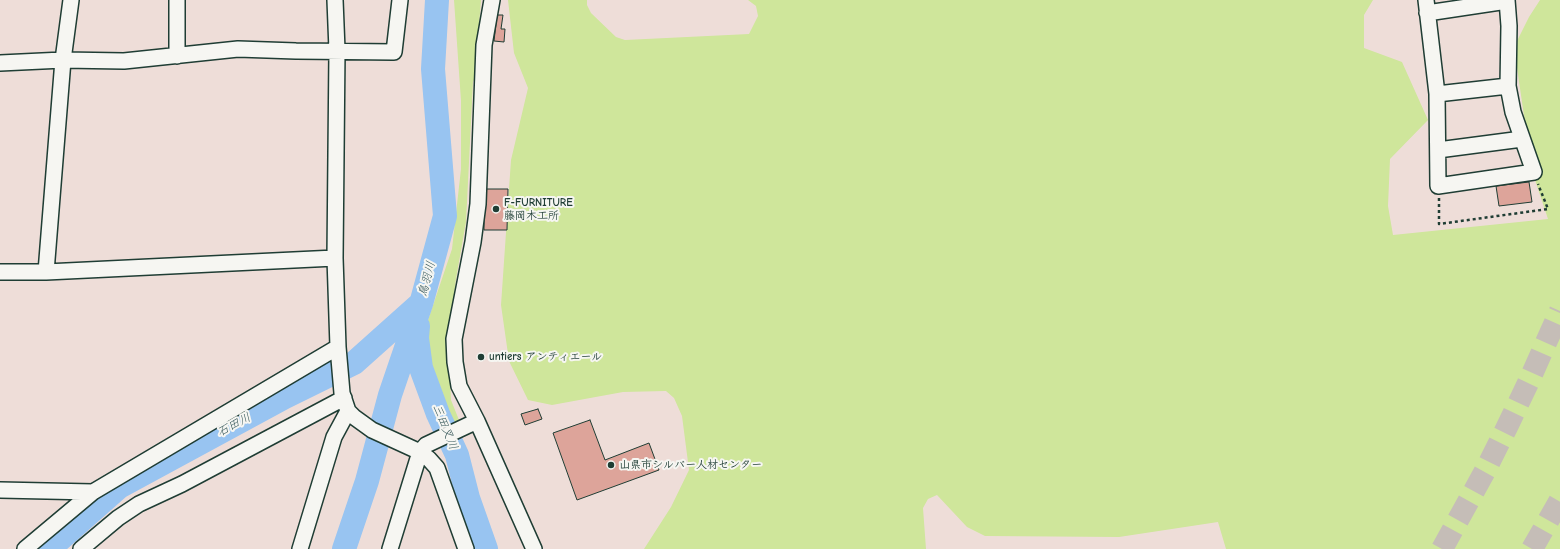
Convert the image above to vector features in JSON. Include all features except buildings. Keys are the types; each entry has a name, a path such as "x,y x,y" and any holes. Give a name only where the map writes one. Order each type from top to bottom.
{"street":[{"path":"46,272 63,60 71,0"},
{"path":"177,0 177,56"},
{"path":"300,549 334,437 347,405 338,351 335,258 337,50 335,0"},
{"path":"0,63 63,60 124,62 238,49 394,52 400,0"},
{"path":"492,0 484,45 478,204 473,242 454,339 454,362 459,386 474,423 534,549"},
{"path":"1507,0 1509,26 1508,86 1513,112 1534,172 1438,186 1437,94 1427,6 1507,0"},
{"path":"1437,94 1508,86"},
{"path":"1438,150 1522,139"},
{"path":"0,272 46,272 335,258"},
{"path":"25,549 93,492 338,351"},
{"path":"347,405 372,430 418,448 437,468 466,549"},
{"path":"81,549 118,518 139,504 347,405"},
{"path":"418,448 474,423"},
{"path":"390,549 418,448"},
{"path":"0,490 93,492"}],"path":[{"path":"1438,186 1439,224 1548,209 1534,172"}],"green space":[{"path":"454,0 481,0 475,78 473,82 466,222 456,279 448,342 451,400 459,420 450,425 434,389 423,348 426,326 452,249 461,169 461,101"},
{"path":"508,0 587,0 587,5 591,13 616,37 625,40 749,34 758,16 756,6 748,0 1373,0 1364,15 1364,48 1402,62 1428,120 1390,159 1388,206 1393,235 1548,219 1532,171 1514,47 1529,17 1540,0 1560,0 1560,549 1226,549 1218,522 1119,537 985,536 967,527 937,495 928,499 923,508 926,549 644,549 671,507 689,470 682,416 674,398 666,391 623,392 552,405 528,400 509,361 501,305 511,160 528,88 514,53"}],"waterway":[{"name":"鳥羽川","path":"344,549 367,481 390,395 421,304 445,216 433,69 437,0"},
{"name":"石田川","path":"49,549 119,487 285,397 354,363 420,304"},
{"name":"三田叉川","path":"418,326 417,338 421,368 438,414 457,455 468,498 486,549"}],"tunnel":[{"path":"1442,549 1485,471 1507,427 1560,311"},
{"path":"1532,549 1560,500"}],"place":[{"name":"F-FURNITURE 藤岡木工所","path":"496,209"},
{"name":"untiers アンティエール","path":"481,357"},
{"name":"山県市シルバー人材センター","path":"611,465"}]}
